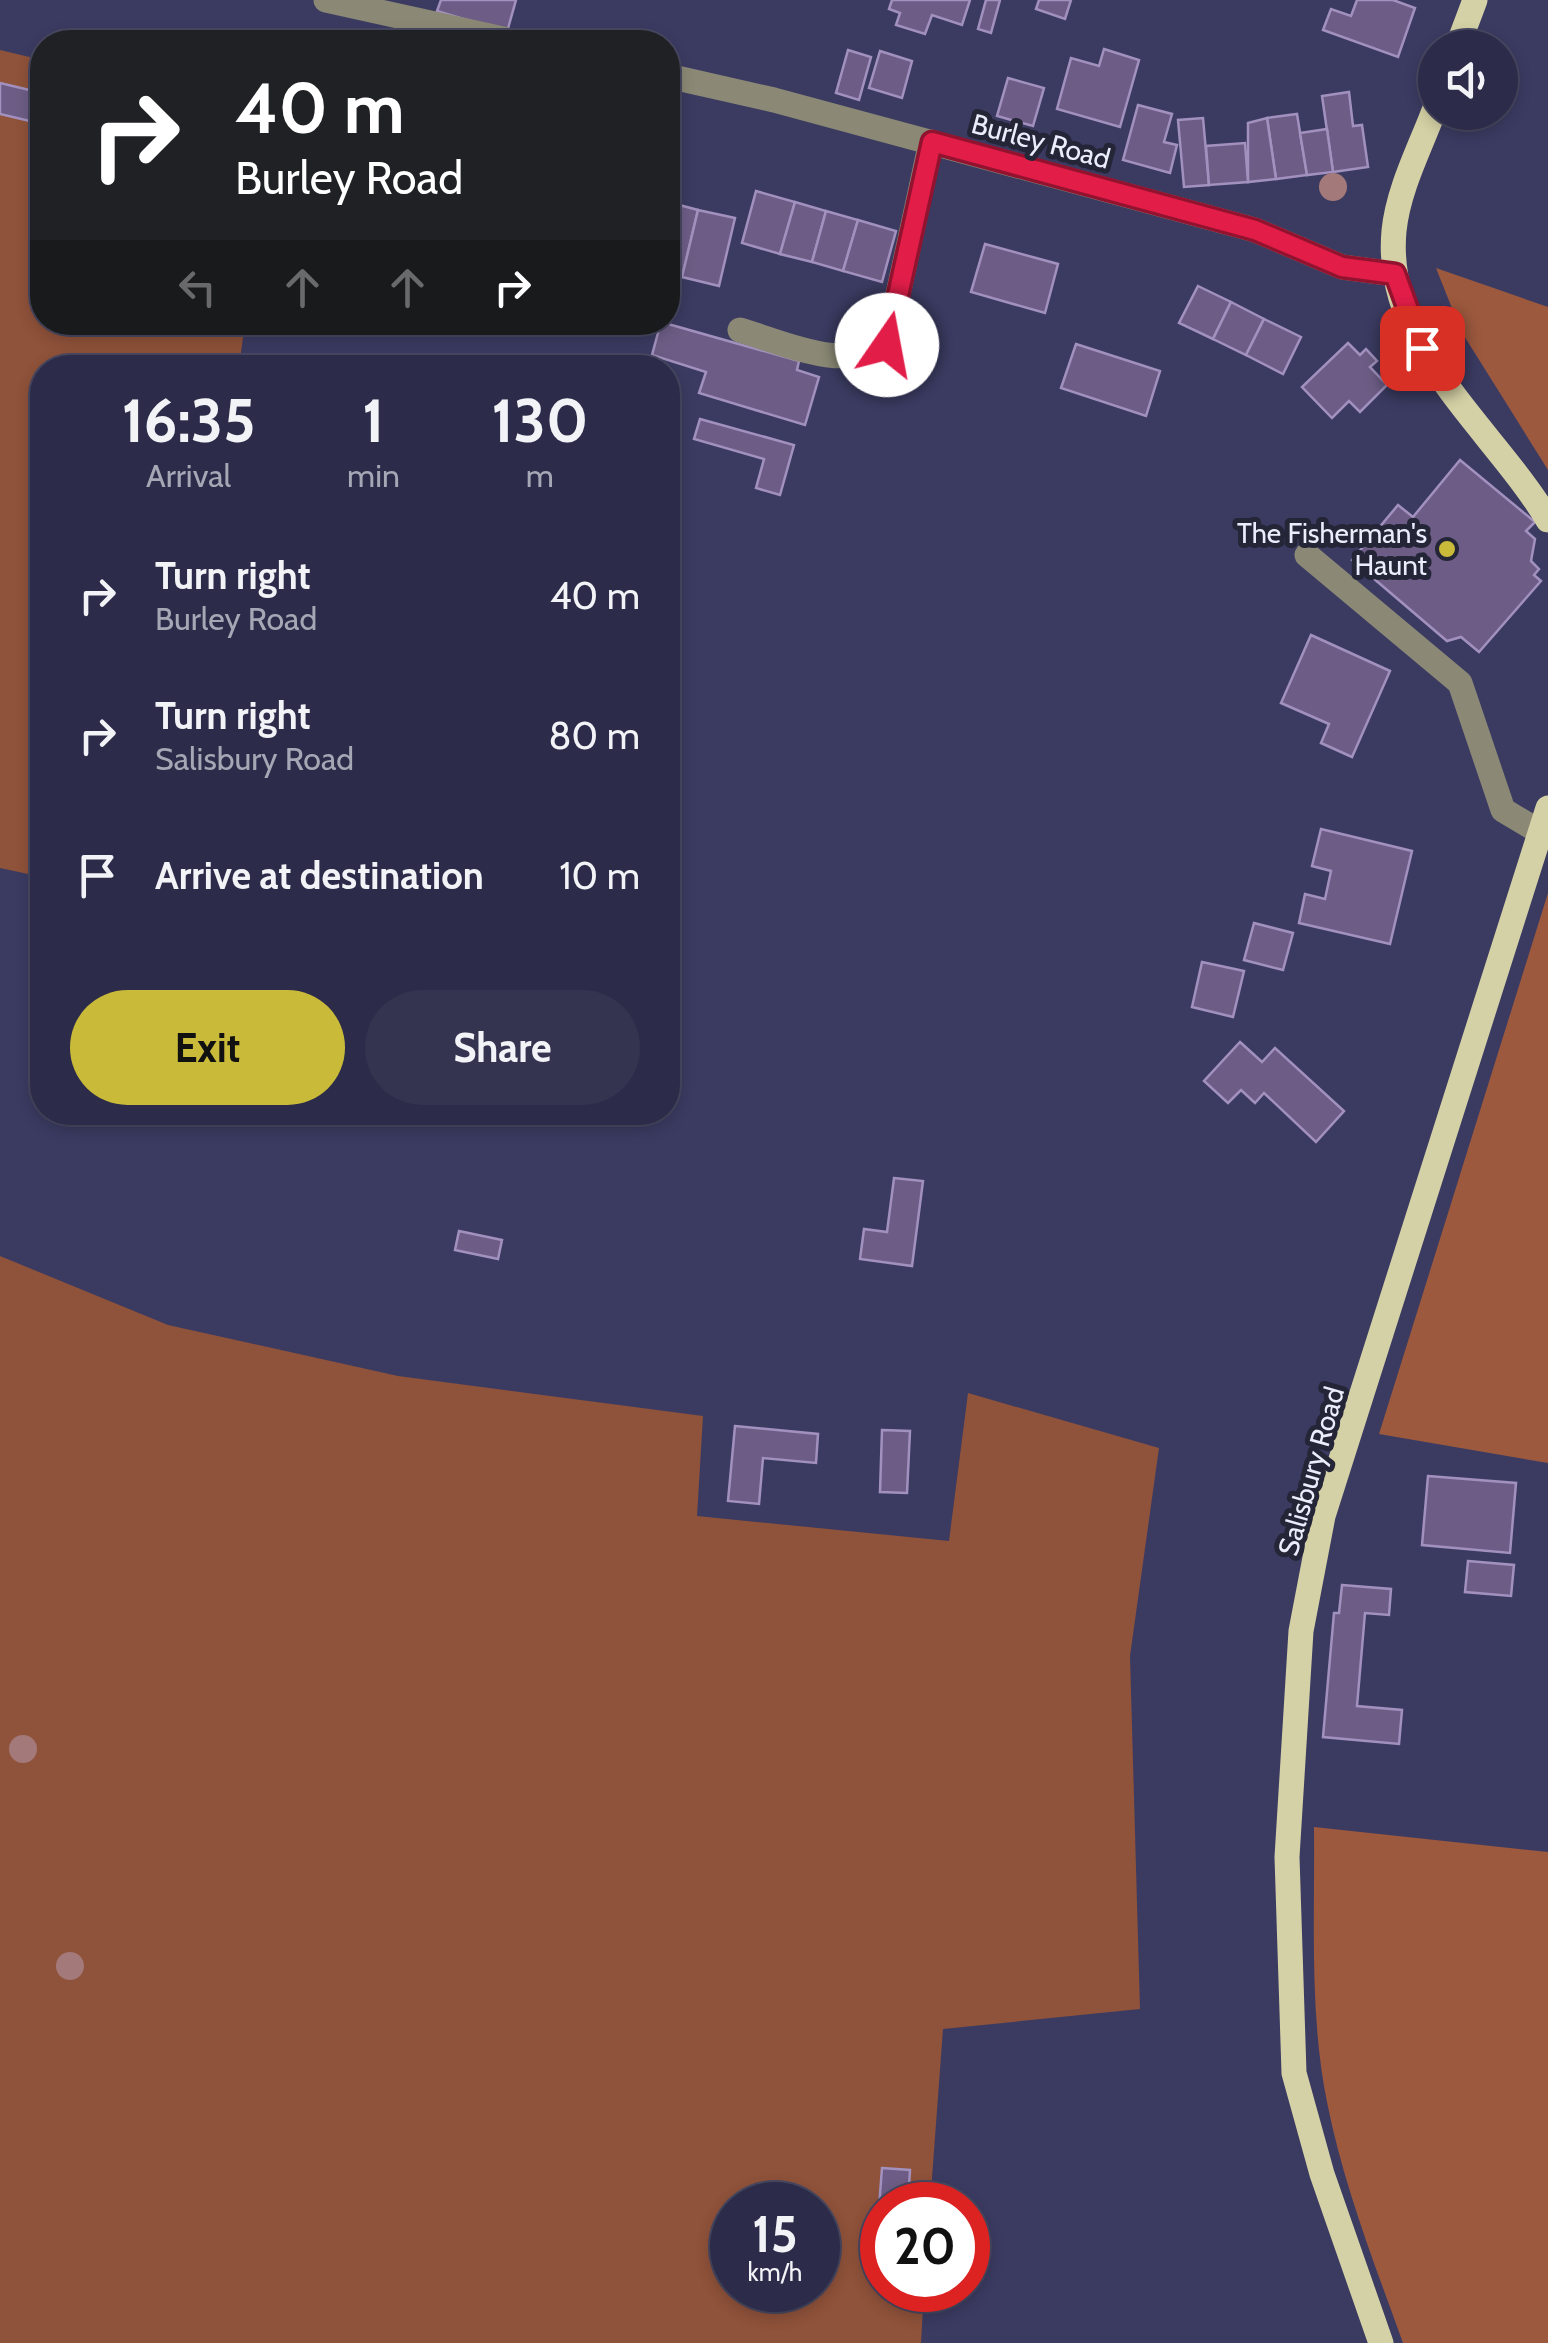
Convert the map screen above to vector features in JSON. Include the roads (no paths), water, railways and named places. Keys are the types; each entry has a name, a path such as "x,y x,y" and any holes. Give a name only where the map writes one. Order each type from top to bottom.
{"main road":[{"path":"1464,30 1475,0"},
{"path":"1428,130 1394,230 1395,274 1422,348 1548,520"},
{"name":"Salisbury Road","path":"1381,2343 1322,2174 1294,2072 1287,1857 1301,1631 1323,1516 1544,820"}],"street":[{"path":"326,0 462,30"},
{"name":"Burley Road","path":"680,79 932,142 1255,230 1342,267 1395,274"},
{"path":"740,330 829,357 869,355 887,345 932,142"},
{"path":"1307,555 1460,683 1504,810 1544,820"}],"place":[{"name":"The Fisherman's Haunt","path":"1447,549"}]}
